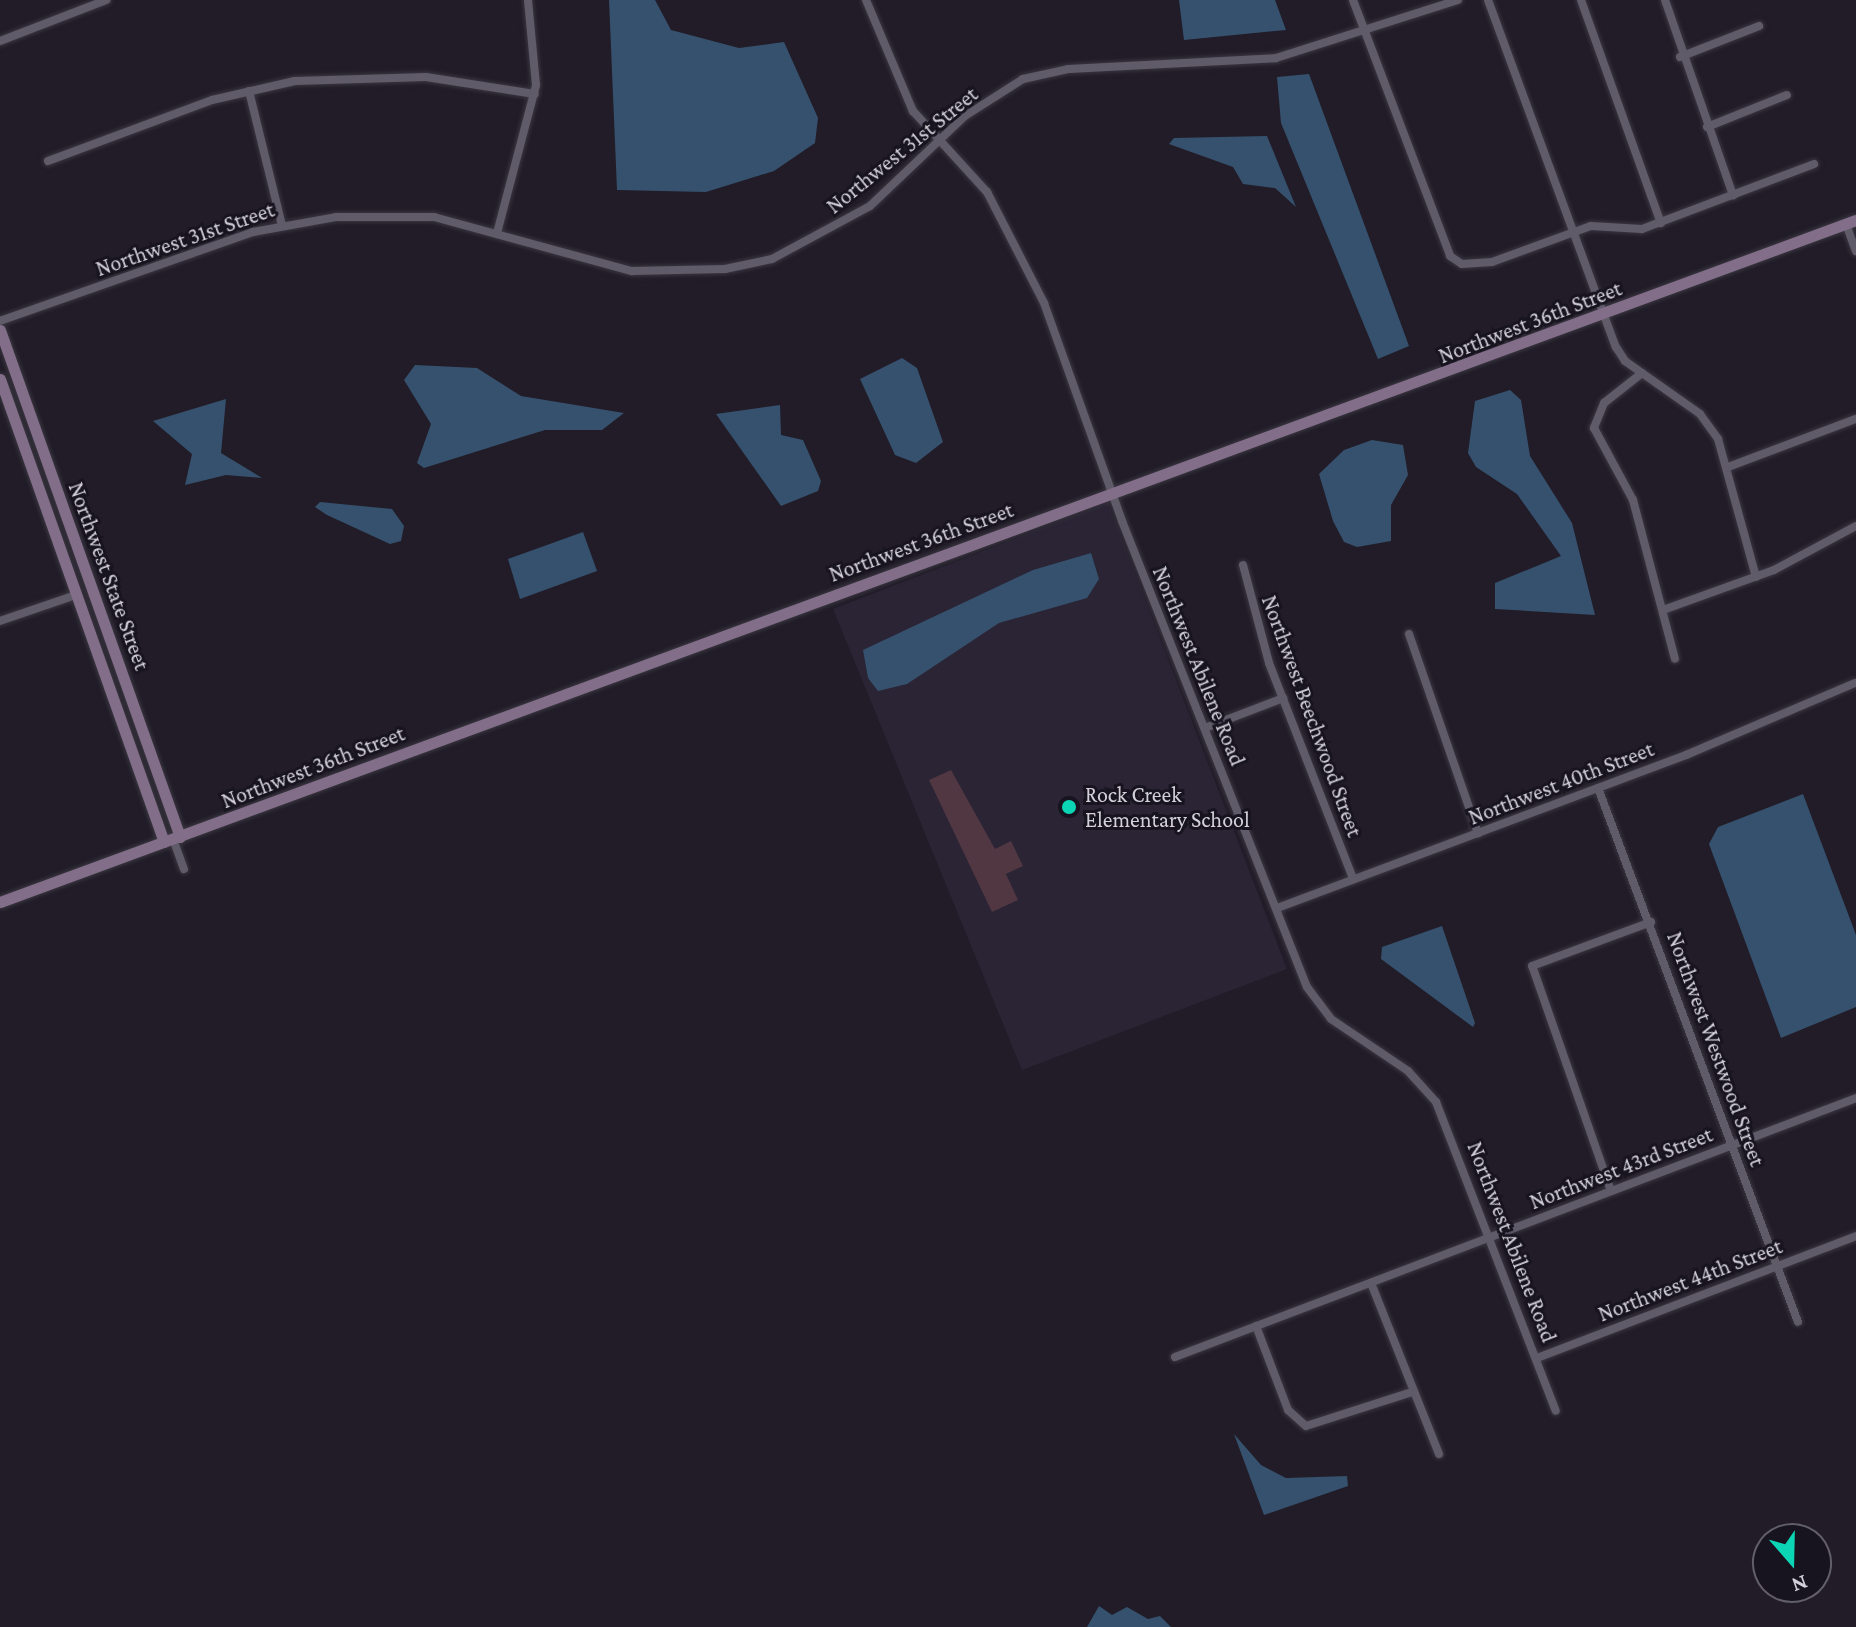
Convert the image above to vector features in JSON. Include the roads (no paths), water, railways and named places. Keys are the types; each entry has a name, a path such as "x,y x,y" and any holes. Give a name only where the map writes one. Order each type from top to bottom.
{"main road":[{"name":"Northwest 36th Street","path":"0,902 1112,493 1606,315 1851,222"},
{"name":"Northwest State Street","path":"0,330 172,839"},
{"name":"Northwest State Street","path":"0,379 76,595 172,839"}],"street":[{"path":"0,41 106,0"},
{"path":"497,233 535,94 528,0"},
{"name":"Northwest Abilene Road","path":"866,0 892,71 938,143 1009,224 1112,493 1318,1005 1349,1036 1408,1071 1436,1102 1556,1411"},
{"path":"1353,0 1450,256 1475,267 1575,231 1661,223 1814,164"},
{"name":"Northwest 31st Street","path":"0,321 282,225 434,217 497,233 585,264 725,269 772,259 824,235 1023,79 1068,69 1276,58 1366,34 1458,0"},
{"path":"1488,0 1625,361 1700,414 1728,467 1756,577"},
{"path":"1581,0 1661,223"},
{"path":"1665,0 1680,57 1733,195"},
{"path":"1680,57 1759,26"},
{"path":"48,161 249,91 386,76 535,94"},
{"path":"249,91 282,225"},
{"path":"1707,127 1787,95"},
{"path":"1851,222 1856,251"},
{"path":"1642,373 1604,403 1594,428 1633,500 1675,659"},
{"path":"1728,467 1856,419"},
{"path":"1663,610 1756,577 1856,526"},
{"name":"Northwest Beechwood Street","path":"1243,565 1283,698 1353,879"},
{"path":"0,621 76,595"},
{"path":"1409,634 1478,833"},
{"name":"Northwest 40th Street","path":"1277,908 1598,788 1855,683"},
{"path":"1205,728 1283,698"},
{"name":"Northwest Westwood Street","path":"1598,788 1651,922 1730,1145 1798,1322"},
{"path":"172,839 184,869"},
{"path":"1611,1191 1532,966 1651,922"},
{"name":"Northwest 43rd Street","path":"1175,1357 1856,1098"},
{"name":"Northwest 44th Street","path":"1537,1358 1856,1236"},
{"path":"1371,1283 1439,1454"},
{"path":"1256,1326 1288,1410 1306,1426 1412,1392"}],"water":[{"path":"609,0 655,0 671,30 739,48 784,42 818,118 815,143 774,171 706,192 617,190"},
{"path":"1179,0 1275,0 1286,30 1184,40"},
{"path":"1309,74 1409,346 1378,359 1281,123 1277,77"},
{"path":"1267,136 1296,207 1275,188 1243,184 1233,167 1169,144 1174,138"},
{"path":"902,358 917,368 943,442 916,463 895,455 860,379"},
{"path":"415,365 477,368 521,396 624,413 602,430 545,430 424,468 417,463 431,424 404,380"},
{"path":"1510,390 1521,400 1530,456 1572,523 1595,615 1495,609 1495,583 1561,556 1517,494 1476,467 1468,453 1475,401"},
{"path":"226,399 221,453 262,478 226,475 185,485 192,454 153,421"},
{"path":"780,405 781,435 803,440 821,481 818,491 781,506 716,414"},
{"path":"1372,440 1403,445 1408,475 1391,505 1391,541 1357,547 1344,542 1333,521 1319,474 1344,450"},
{"path":"320,502 392,509 404,526 401,541 390,544 327,515 315,507"},
{"path":"583,532 597,571 520,599 508,559"},
{"path":"1091,553 1099,579 1087,598 999,623 907,684 878,691 868,678 863,650 1033,570"},
{"path":"1803,794 1856,935 1856,1007 1781,1038 1709,844 1718,827"},
{"path":"1442,926 1475,1023 1473,1027 1381,959 1382,947"},
{"path":"1234,1434 1261,1465 1286,1478 1347,1476 1348,1486 1264,1515"},
{"path":"1099,1606 1112,1615 1127,1607 1148,1619 1160,1616 1171,1627 1087,1627"}],"place":[{"name":"Rock Creek Elementary School","path":"1069,807"}]}
